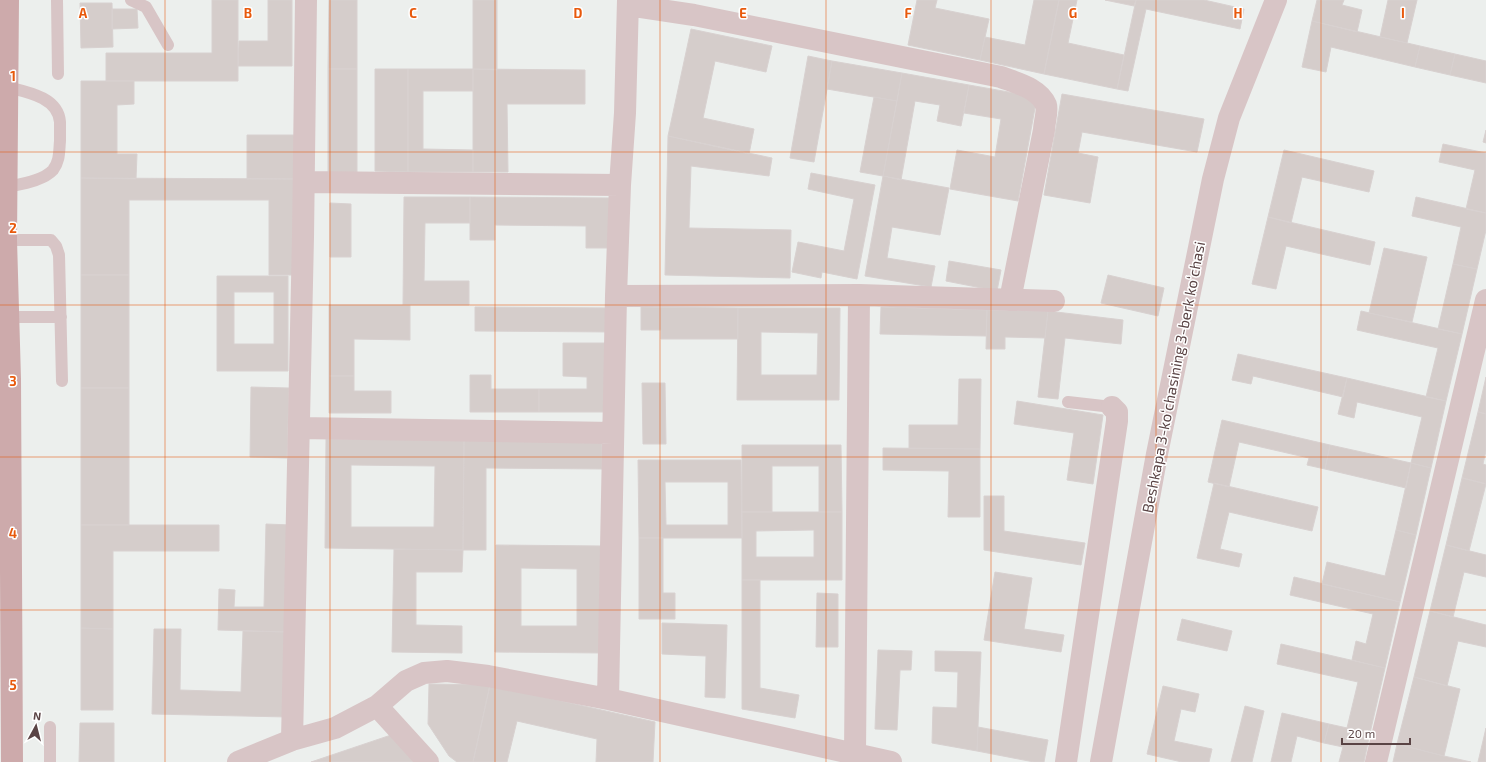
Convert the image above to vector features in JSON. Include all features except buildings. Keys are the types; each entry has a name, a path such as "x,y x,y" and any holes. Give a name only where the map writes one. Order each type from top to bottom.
{"main road":[{"path":"8,0 6,240 8,318 5,379 12,762"}],"street":[{"path":"292,740 304,182 306,0"},
{"name":"Beshkapa 3-koʻchasining 3-berk koʻchasi","path":"1101,762 1157,454 1213,179 1229,118 1276,0"},
{"path":"608,699 616,296 620,185 625,113 628,2 1001,78 1024,86 1038,93 1046,106 1044,130 1010,300"},
{"path":"304,182 620,185"},
{"path":"616,296 859,295 1054,301"},
{"path":"854,754 859,295"},
{"path":"1376,762 1486,300"},
{"path":"1066,762 1117,421 1117,412 1112,407"},
{"path":"299,428 613,433"},
{"path":"242,761 292,740 336,728 377,706 406,681 424,673 447,671 488,676 608,699 891,762"},
{"path":"377,706 428,762"}],"lane":[{"path":"58,0 58,74"},
{"path":"132,0 146,7 168,45"},
{"path":"7,87 34,94 48,101 56,110 60,121 59,159 52,171 35,180 7,187"},
{"path":"6,240 51,240 56,246 59,255 62,381"},
{"path":"8,318 61,317"},
{"path":"1068,402 1112,407"},
{"path":"50,727 50,762"}]}
